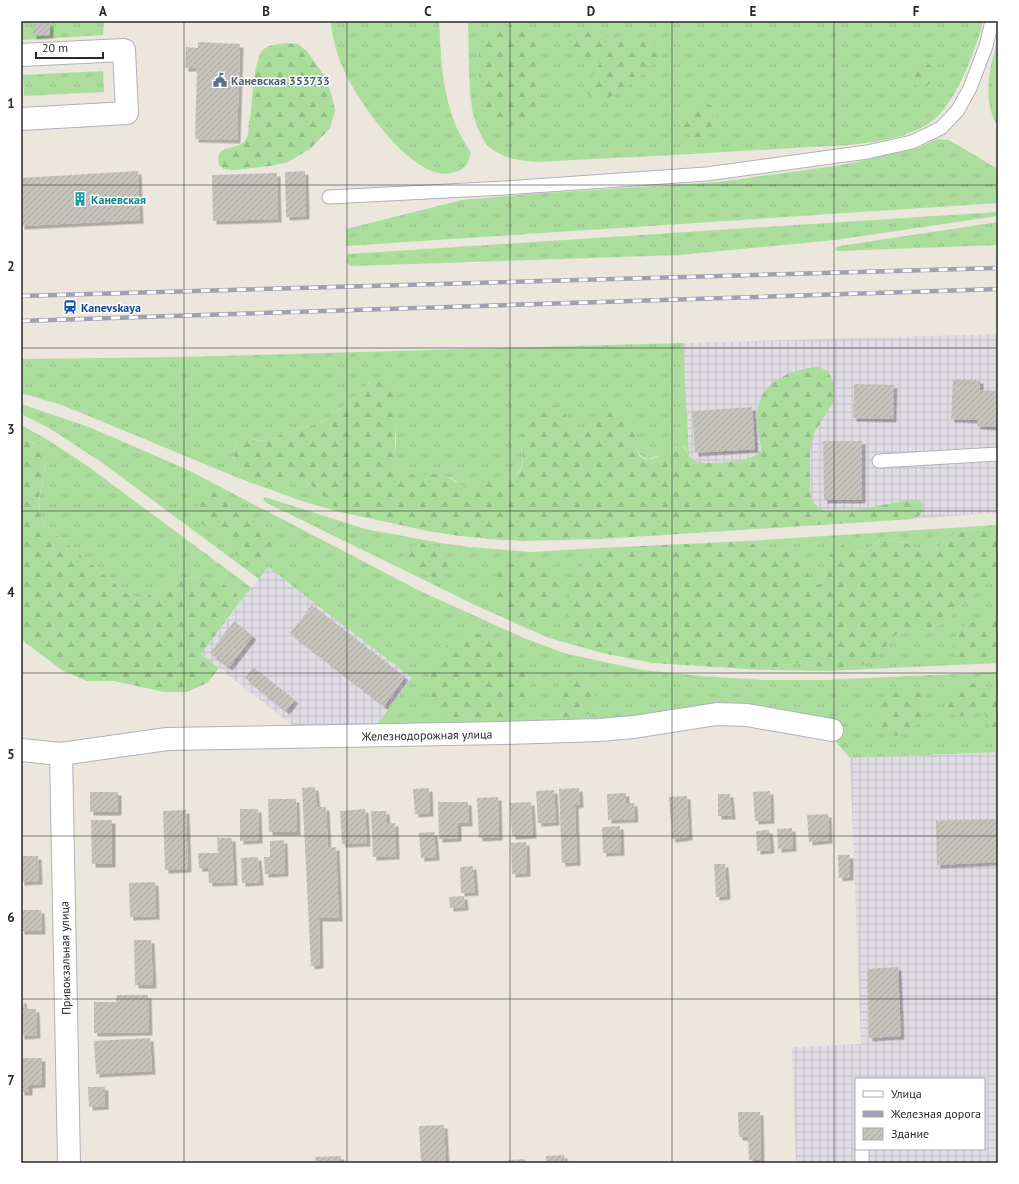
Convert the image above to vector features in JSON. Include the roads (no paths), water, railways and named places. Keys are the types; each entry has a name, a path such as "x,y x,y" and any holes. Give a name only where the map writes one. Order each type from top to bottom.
{"street":[{"path":"21,55 124,50 127,113 21,119"},
{"name":"Железнодорожная улица","path":"21,750 61,754 167,739 599,730 634,727 717,714 747,715 832,730"},
{"name":"Привокзальная улица","path":"61,754 69,1163"}],"lane":[{"path":"329,197 505,188 706,174 867,152 912,142 941,128 958,110 970,88 983,53 992,21"},
{"path":"879,461 998,454"},
{"path":"862,1150 862,1163"}],"railway":[{"path":"21,296 998,268"},
{"path":"21,321 998,289"}],"place":[{"name":"Каневская 353733","path":"220,80"},
{"name":"Каневская","path":"80,199"},
{"name":"Kanevskaya","path":"70,307"}]}
